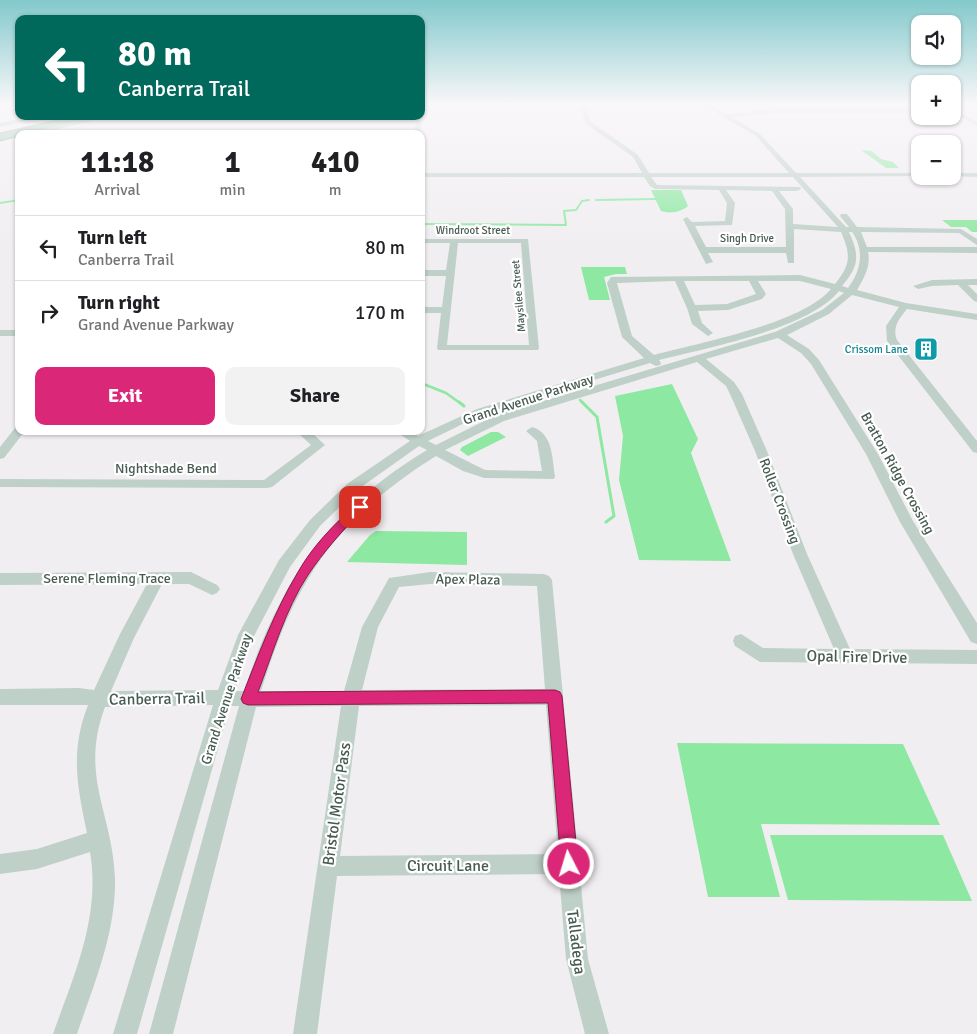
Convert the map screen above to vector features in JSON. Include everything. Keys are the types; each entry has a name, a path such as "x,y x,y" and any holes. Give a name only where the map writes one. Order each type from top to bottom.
{"street":[{"path":"629,151 636,156 652,185 659,188 774,189 801,177"},
{"name":"Grand Avenue Parkway","path":"125,1034 224,697 246,634 284,564 310,530 352,488 419,440 481,411 657,364 698,358 780,334 823,315 845,289 862,273 864,249 850,230 775,151"},
{"path":"425,175 647,174 801,177 911,175"},
{"path":"961,175 977,175"},
{"path":"709,262 688,222 729,223 731,203 721,188"},
{"path":"774,189 789,209 792,261"},
{"path":"790,226 850,230 961,231 977,243"},
{"name":"Grand Avenue Parkway","path":"160,1034 248,699 277,624 303,573 339,526 378,490 435,449 469,431 500,418 783,322 845,289 852,267 850,230"},
{"path":"898,230 918,250"},
{"name":"Windroot Street","path":"425,241 525,241"},
{"path":"425,310 446,310 454,241"},
{"name":"Maysilee Street","path":"446,310 442,348 534,348 525,241"},
{"path":"864,249 977,250"},
{"name":"Singh Drive","path":"703,250 790,250"},
{"path":"425,273 451,272"},
{"path":"692,308 728,307 759,297 762,294 752,278"},
{"path":"657,364 627,337 612,283 614,279 800,278 905,306 977,317"},
{"path":"678,279 692,308 697,324 708,333"},
{"path":"961,282 977,299"},
{"path":"918,286 932,283 977,282"},
{"path":"905,306 891,325 888,333 892,341 977,449"},
{"path":"0,333 15,333"},
{"name":"Bratton Ridge Crossing","path":"780,334 805,351 815,362 872,454 907,522 977,638"},
{"name":"Roller Crossing","path":"698,358 730,384 736,394 761,451 800,554 844,656"},
{"path":"409,435 468,468 484,474 549,476 543,440 532,430"},
{"path":"0,455 16,435"},
{"name":"Nightshade Bend","path":"0,483 267,484 319,445 307,435"},
{"path":"64,1034 102,921 104,876 85,772 85,751 99,699 130,627 158,578"},
{"name":"Serene Fleming Trace","path":"0,579 191,578 212,589"},
{"name":"Apex Plaza","path":"394,582 430,578 544,580"},
{"name":"Talladega","path":"544,580 577,959 597,1034"},
{"name":"Bristol Motor Pass","path":"305,1034 351,698 370,627 394,582"},
{"name":"Opal Fire Drive","path":"741,641 760,655 977,657"},
{"name":"Canberra Trail","path":"0,698 79,696 99,699 224,697 248,699 555,696"},
{"path":"0,864 20,864 58,854 97,838"},
{"name":"Circuit Lane","path":"327,866 569,864"}],"shaded area":[{"path":"863,151 872,151 881,159 893,162 899,168 886,168"},
{"path":"651,190 681,190 688,206 675,212 661,211"},
{"path":"942,220 977,220 977,232 972,232 966,227 951,227"},
{"path":"581,267 625,267 627,274 604,277 610,300 589,300"},
{"path":"672,384 698,439 691,453 731,561 639,560 619,480 623,436 615,396"},
{"path":"491,432 498,432 506,437 468,456 460,450 462,447"},
{"path":"376,531 467,532 467,565 347,562 370,535"},
{"path":"677,743 903,744 940,825 761,824 780,897 708,897"},
{"path":"770,835 943,835 972,901 788,900"}],"waterway":[{"path":"596,200 656,199"},
{"path":"425,224 566,225 564,211 576,210 582,201 589,200"},
{"path":"0,203 15,201"},
{"path":"425,385 446,393 460,403"},
{"path":"580,400 597,417 614,516 606,522"},
{"path":"459,402 464,406"}],"place":[{"name":"Crissom Lane","path":"926,349"}],"route":[{"path":"360,507 339,526 303,573 277,624 248,699 555,696 569,864"}]}
